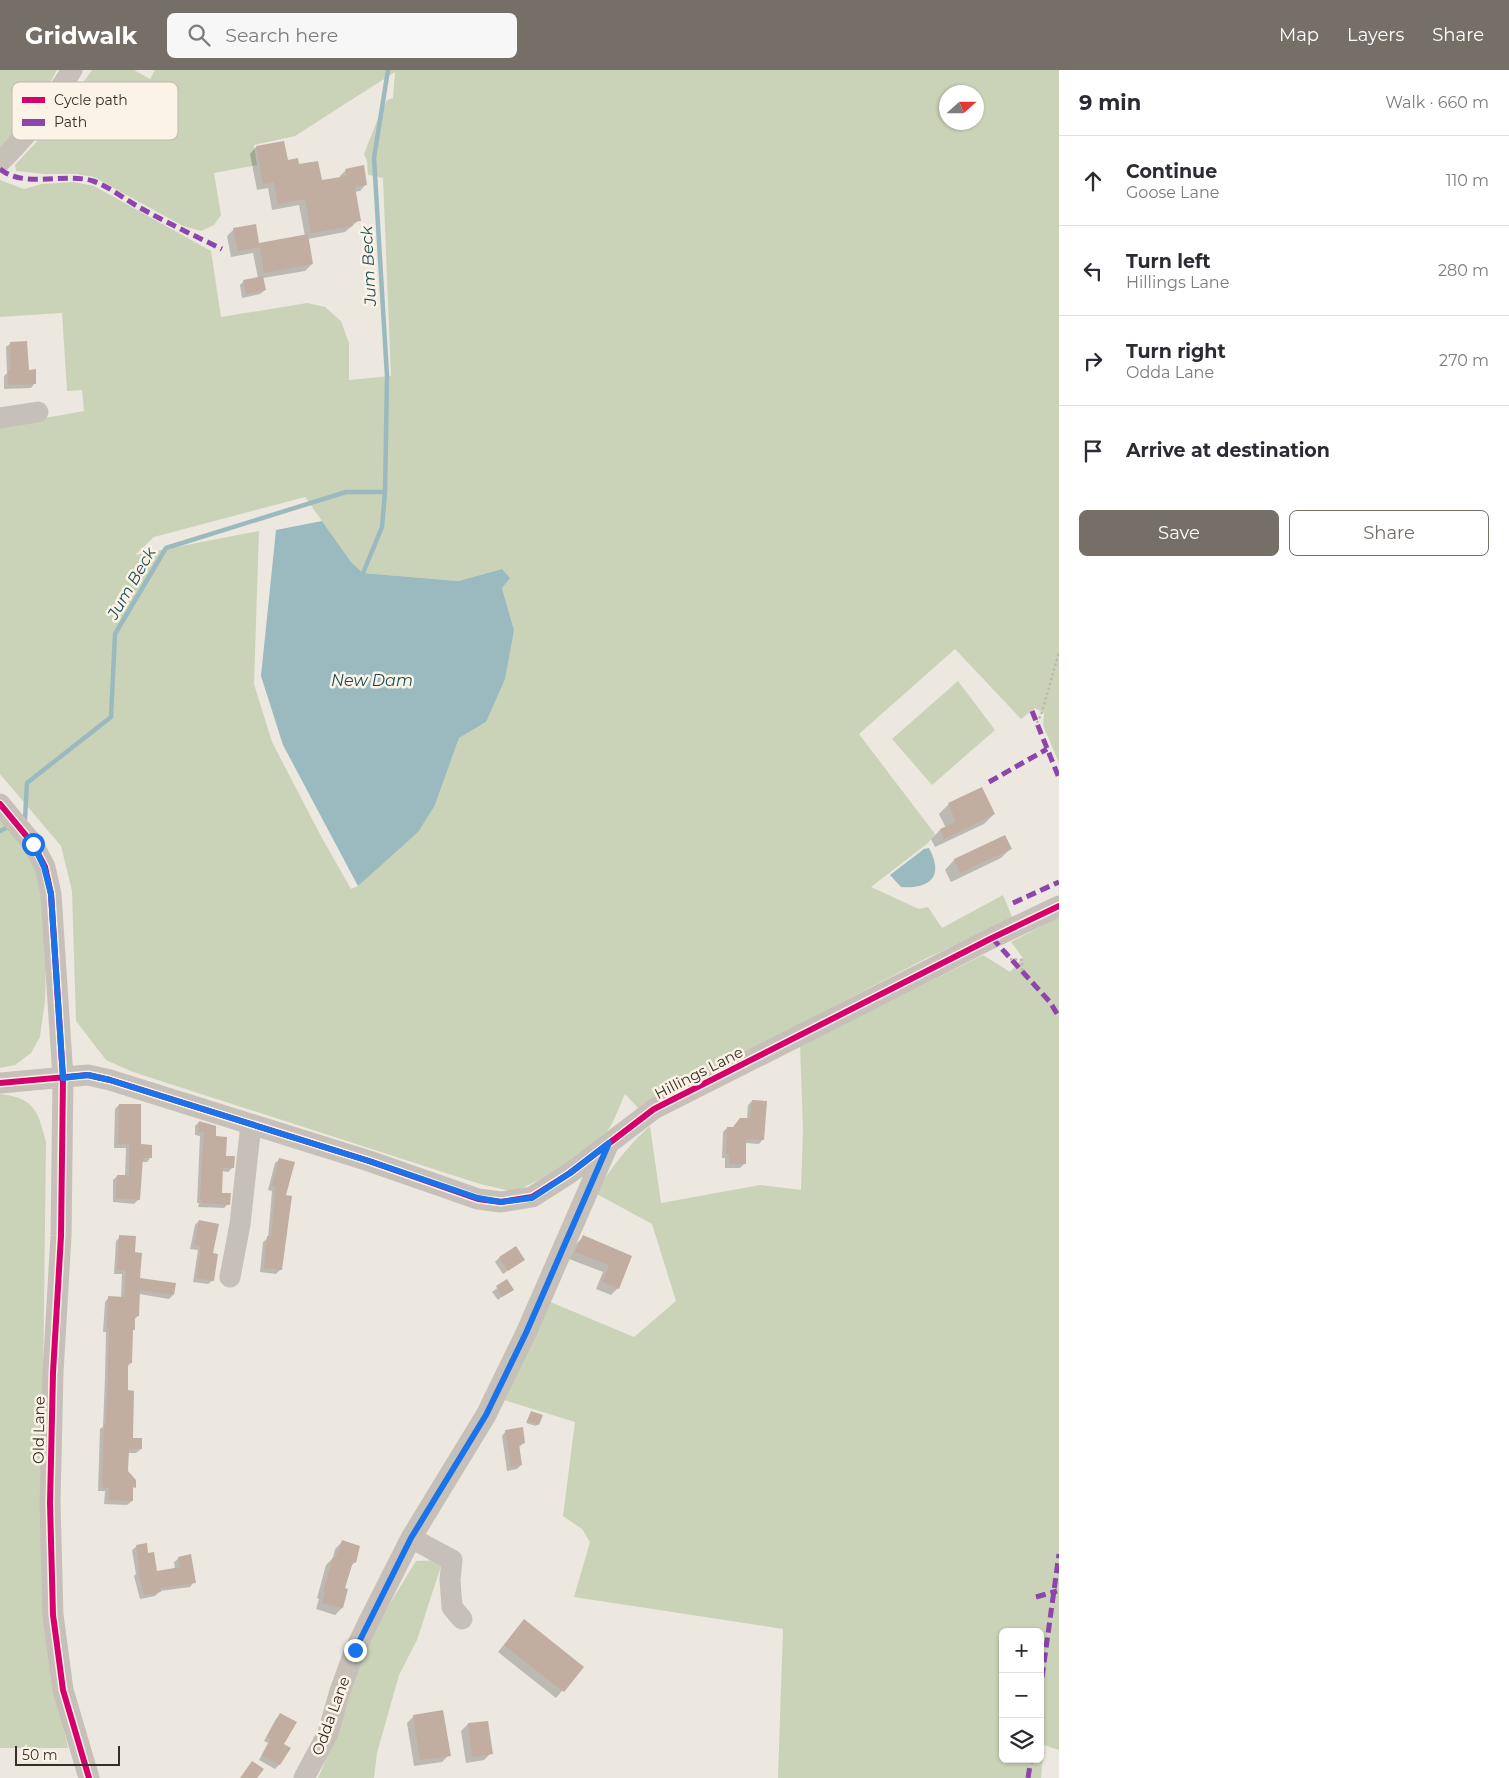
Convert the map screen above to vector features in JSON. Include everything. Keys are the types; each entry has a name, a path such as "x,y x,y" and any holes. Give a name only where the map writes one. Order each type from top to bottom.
{"street":[{"path":"65,82 72,70"},
{"path":"0,162 22,140"},
{"path":"0,418 38,412"},
{"name":"Old Lane","path":"3,808 33,844 44,867 51,894 63,1078 61,1236 53,1373 50,1503 53,1615 63,1690 89,1778"},
{"name":"Hillings Lane","path":"0,1083 88,1075 110,1080 251,1124 478,1198 501,1202 532,1198 570,1173 654,1109 1059,906"},
{"path":"230,1277 240,1224 251,1124"},
{"name":"Odda Lane","path":"304,1778 328,1733 340,1691 355,1650 411,1538 486,1415 526,1333 609,1143"},
{"path":"411,1538 452,1560 450,1580 452,1607 462,1619"}],"path":[{"path":"1037,723 1042,712 1059,652"},
{"path":"1010,959 1022,960 1022,971"}],"green space":[{"path":"0,70 57,70 50,82 12,82 12,137 0,148"},
{"path":"92,70 134,70 150,79 155,70 1059,70 1059,763 1043,725 1044,713 1035,708 1021,719 955,649 859,734 935,834 928,843 871,887 919,909 928,907 942,928 1003,895 1013,919 927,958 638,1108 625,1094 612,1123 601,1139 559,1168 514,1192 480,1184 133,1072 106,1060 76,1021 72,891 61,846 0,774 0,426 84,411 82,390 67,391 62,313 0,317 0,180 24,189 42,184 74,182 94,186 211,251 221,317 307,303 325,307 341,321 349,343 349,380 391,376 383,178 368,175 367,161 364,154 387,100 393,98 395,72 295,136 254,145 257,165 214,173 221,215 214,225 201,231 183,226 94,177 76,174 45,174 16,171 15,165 38,140 178,140 178,82 83,82","holes":["305,497 351,562 363,573 458,581 502,569 502,588 514,630 486,722 459,738 435,805 358,886 351,889 272,742 254,684 259,531 135,555 154,537"]},
{"path":"958,681 995,730 932,785 892,739"},
{"path":"0,814 39,870 46,960 45,1000 40,1037 31,1053 15,1065 0,1068"},
{"path":"1059,917 1059,1750 1044,1745 1044,1628 999,1628 999,1763 1042,1763 1041,1778 778,1778 783,1629 574,1597 590,1542 582,1529 563,1516 575,1422 501,1399 548,1301 634,1337 676,1301 652,1224 595,1193 613,1167 650,1126 661,1203 760,1185 801,1190 803,1129 800,1045 983,955 1010,972 1023,958 1011,942"},
{"path":"0,1094 21,1099 33,1108 37,1114 46,1142 43,1388 53,1678 68,1748 0,1748"},
{"path":"443,1560 417,1640 399,1675 377,1753 374,1778 318,1778 334,1741 348,1683 373,1631 416,1561"}],"water":[{"name":"New Dam","path":"322,521 351,562 363,573 458,581 502,569 510,578 502,588 514,630 505,679 486,722 459,738 435,805 418,832 358,886 283,745 261,676 276,530"},
{"path":"929,848 935,866 935,873 932,879 920,886 901,887 890,875 924,849"}],"building":[{"path":"284,141 288,160 298,158 299,164 318,161 322,180 347,176 345,169 364,165 367,185 355,187 361,221 352,222 353,226 311,233 305,199 278,204 274,182 263,184 256,146"},
{"path":"256,224 259,243 308,234 313,264 264,273 260,247 238,251 233,228"},
{"path":"263,276 266,290 246,294 243,280"},
{"path":"27,341 29,370 36,369 36,384 8,385 8,371 11,370 10,342"},
{"path":"982,787 995,814 944,839 940,829 956,822 948,803"},
{"path":"1005,835 1012,849 960,873 954,859"},
{"path":"752,1100 767,1101 764,1140 746,1139 746,1164 729,1164 729,1154 726,1154 727,1127 733,1127 740,1118 750,1118"},
{"path":"119,1104 141,1104 141,1144 152,1145 152,1158 143,1158 140,1200 116,1198 117,1175 129,1175 129,1144 118,1144"},
{"path":"199,1121 216,1126 216,1136 227,1137 226,1156 235,1156 234,1168 223,1168 222,1193 231,1193 230,1205 202,1203 200,1199 204,1132 198,1132"},
{"path":"279,1158 295,1162 286,1195 292,1196 282,1270 264,1268 267,1236 271,1237 276,1187 272,1186"},
{"path":"199,1220 219,1224 213,1253 218,1254 214,1281 196,1278 201,1246 194,1245"},
{"path":"119,1235 136,1236 135,1252 142,1253 140,1278 176,1283 174,1295 140,1290 139,1316 135,1316 135,1330 133,1330 132,1363 128,1363 128,1390 134,1391 133,1438 142,1438 142,1449 129,1449 128,1471 136,1480 136,1488 133,1487 133,1501 108,1500 109,1488 102,1487 108,1372 108,1296 125,1297 126,1270 117,1270"},
{"path":"583,1235 632,1256 619,1289 602,1282 609,1265 575,1252"},
{"path":"516,1246 525,1260 508,1271 499,1257"},
{"path":"507,1279 514,1290 502,1297 496,1286"},
{"path":"531,1411 543,1415 539,1425 527,1421"},
{"path":"523,1427 525,1443 519,1444 522,1465 511,1467 505,1430"},
{"path":"342,1540 360,1546 356,1563 353,1562 345,1588 348,1589 343,1608 322,1603 325,1592 323,1592 333,1557 336,1557"},
{"path":"147,1543 148,1553 154,1552 157,1571 180,1567 178,1557 191,1554 196,1583 160,1588 161,1592 144,1595 138,1571 140,1570 136,1545"},
{"path":"524,1619 584,1667 564,1692 504,1645"},
{"path":"443,1710 451,1756 420,1760 413,1715"},
{"path":"280,1713 297,1722 284,1744 291,1748 280,1765 262,1755 271,1739 267,1736"},
{"path":"488,1721 493,1754 472,1757 468,1723"},
{"path":"252,1761 264,1769 257,1778 240,1778"}],"waterway":[{"name":"Jum Beck","path":"363,573 382,527 385,492 387,376 374,158 388,70"},
{"name":"Jum Beck","path":"21,820 25,819 27,783 111,717 115,634 166,548 346,492 385,492"},
{"name":"Jum Beck","path":"0,831 10,826"}],"marked path":[{"path":"0,169 10,175 21,178 70,178 99,183 137,206 222,249"},
{"path":"1032,711 1059,778"},
{"path":"989,782 1047,749"},
{"path":"1013,903 1059,882"},
{"path":"992,938 1050,1002 1059,1017"},
{"path":"1043,1673 1059,1554"},
{"path":"1036,1597 1057,1591"},
{"path":"1028,1778 1030,1763"}],"cycle path":[{"path":"0,804 33,844 45,867 51,894 63,1078 61,1236 53,1373 50,1503 53,1615 63,1690 89,1778"},
{"path":"0,1083 88,1075 110,1080 369,1161 478,1199 501,1202 532,1197 570,1173 654,1109 1059,906"}],"route":[{"path":"33,844 44,867 51,894 63,1078 88,1075 110,1080 369,1161 478,1198 501,1202 532,1198 570,1173 609,1143 526,1333 486,1415 411,1538 355,1650"}]}
